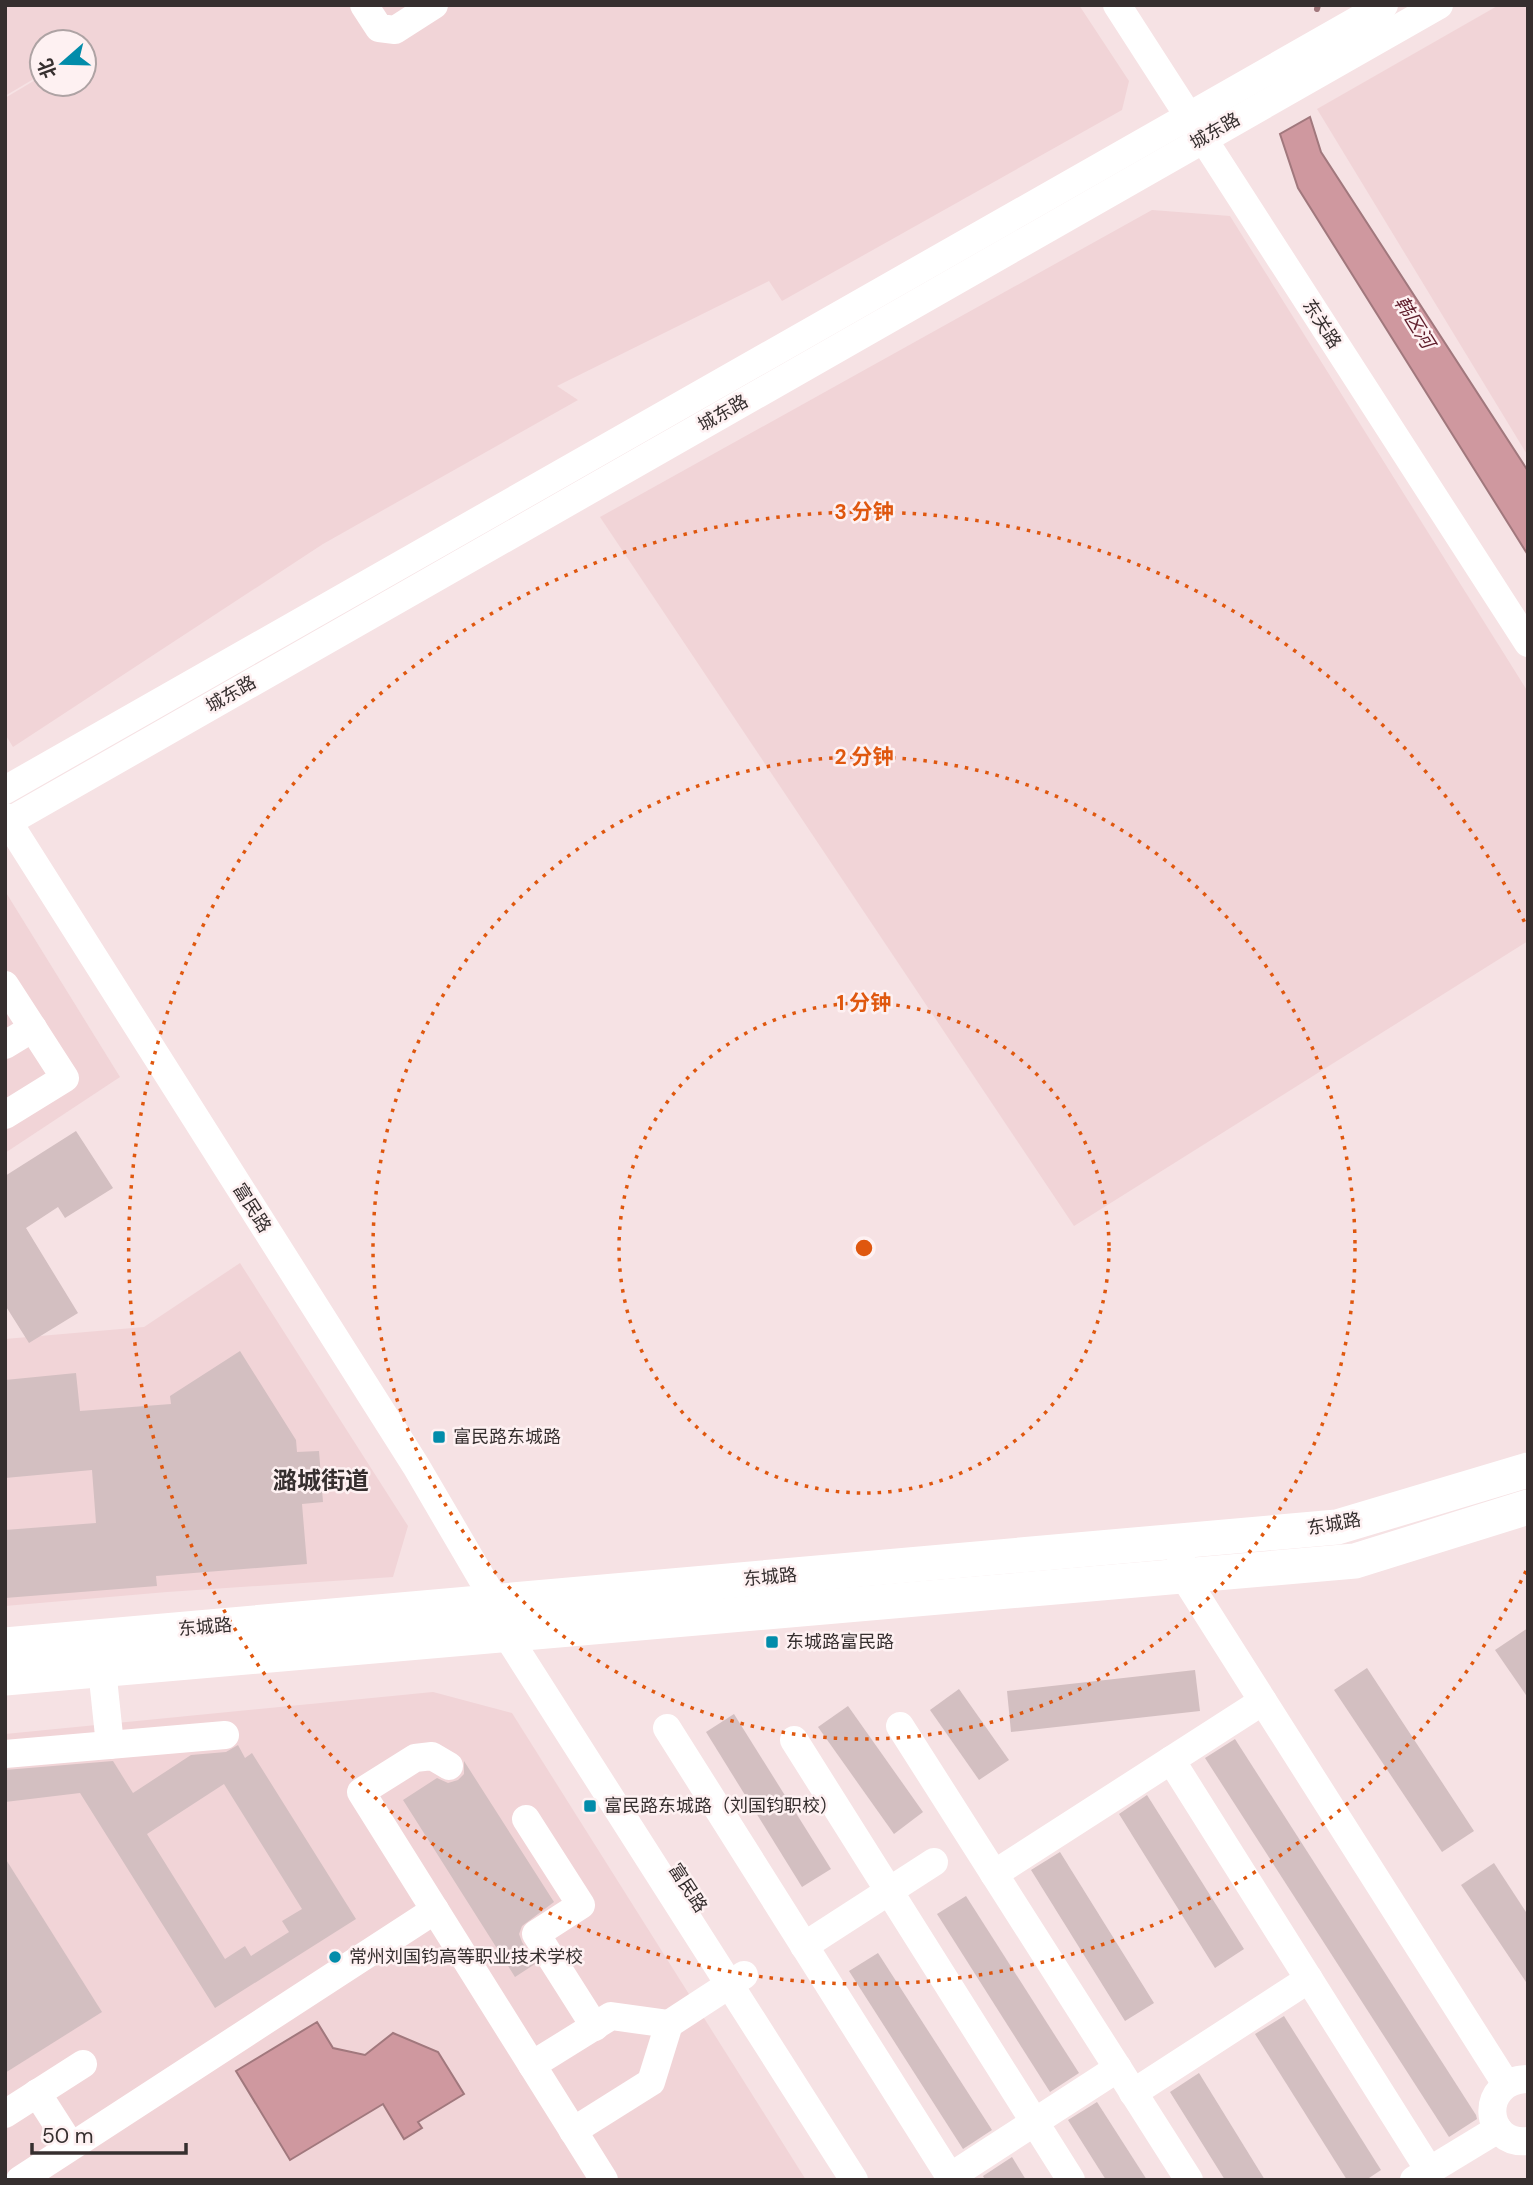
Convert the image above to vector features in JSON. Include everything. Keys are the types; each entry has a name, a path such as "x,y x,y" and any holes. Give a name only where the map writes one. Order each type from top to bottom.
{"main road":[{"name":"东城路","path":"5,1645 1337,1527 1528,1470"},
{"name":"东城路","path":"5,1678 1354,1561 1528,1507"}],"street":[{"path":"364,5 379,28 395,30 434,5"},
{"name":"东关路","path":"1118,5 1528,643"},
{"name":"城东路","path":"7,819 1196,128 1384,5"},
{"name":"城东路","path":"5,790 1196,128 1439,5"},
{"name":"富民路","path":"7,819 416,1466 495,1601 736,1979 854,2180"},
{"path":"5,985 65,1078 5,1115"},
{"path":"5,1045 33,1028"},
{"path":"1180,1541 1183,1576 1517,2082 1495,2097 1492,2116 1498,2129 1512,2140 1528,2141"},
{"path":"102,1670 110,1745"},
{"path":"994,1874 1263,1701"},
{"path":"900,1726 1188,2180"},
{"path":"667,1728 951,2178 1118,2068"},
{"path":"5,1754 225,1735"},
{"path":"794,1740 1071,2180"},
{"path":"449,1766 432,1756 415,1758 361,1792 604,2180"},
{"path":"1171,1760 1309,1979 1421,2175 1498,2129"},
{"path":"526,1819 581,1905 536,1934 595,2026"},
{"path":"804,1946 934,1861"},
{"path":"20,2180 435,1910"},
{"path":"573,2131 651,2082 669,2024 736,1979"},
{"name":"富民路","path":"736,1979 875,2180"},
{"path":"1133,2093 1309,1979"},
{"path":"532,2065 611,2016 669,2024"},
{"path":"5,2114 83,2064"},
{"path":"37,2093 71,2147"}],"shaded area":[{"path":"5,5 1079,5 1129,81 1122,110 782,301 769,281 557,386 578,400 323,544 13,747 5,734 5,98 28,84 28,98 98,98 98,28 28,28 28,82 5,96"},
{"path":"1499,5 1528,5 1528,456 1317,109"},
{"path":"1152,210 1230,216 1528,692 1528,941 1074,1226 600,517"},
{"path":"5,891 120,1077 5,1153"},
{"path":"240,1263 408,1526 393,1577 5,1606 5,1339 144,1327"},
{"name":"常州刘国钧高等职业技术学校","path":"433,1692 512,1713 806,2180 5,2180 5,1734"}],"water":[{"path":"1310,117 1321,152 1528,471 1528,555 1298,188 1280,134"},
{"path":"317,2022 333,2048 365,2055 393,2033 438,2052 464,2094 418,2122 422,2128 404,2139 383,2104 290,2160 236,2071"}],"building":[{"path":"76,1131 113,1188 65,1218 58,1207 26,1228 78,1313 29,1343 5,1305 5,1176"},
{"path":"240,1351 296,1440 297,1452 319,1451 323,1502 302,1504 307,1564 156,1576 157,1586 5,1598 5,1530 96,1523 92,1470 5,1478 5,1380 76,1373 80,1411 171,1404 170,1396"},
{"path":"1528,1628 1528,1698 1495,1650"},
{"path":"1367,1668 1474,1831 1442,1852 1334,1690"},
{"path":"1195,1670 1200,1711 1011,1732 1007,1691"},
{"path":"959,1689 1009,1760 979,1780 930,1710"},
{"path":"848,1706 923,1812 894,1834 818,1727"},
{"path":"734,1714 831,1869 802,1887 706,1732"},
{"path":"1235,1739 1476,2115 1477,2119 1449,2137 1205,1758"},
{"path":"238,1745 245,1758 252,1753 356,1919 215,2008 80,1793 5,1802 5,1770 113,1761 133,1793 191,1755 226,1752","holes":["224,1784 302,1909 282,1921 289,1932 251,1956 245,1946 225,1959 147,1834"]},
{"path":"464,1761 554,1902 522,1926 519,1934 535,1964 515,1977 403,1800 437,1778 448,1783 458,1780 464,1774"},
{"path":"1147,1795 1244,1949 1215,1968 1119,1814"},
{"path":"1060,1852 1154,2003 1125,2021 1031,1870"},
{"path":"5,1858 102,2012 5,2073"},
{"path":"1494,1863 1528,1915 1528,1985 1461,1885"},
{"path":"966,1896 1079,2073 1050,2092 937,1914"},
{"path":"878,1953 992,2130 963,2149 849,1971"},
{"path":"1284,2016 1381,2170 1366,2180 1347,2180 1255,2034"},
{"path":"1199,2073 1265,2180 1225,2180 1170,2092"},
{"path":"1097,2102 1147,2180 1106,2180 1068,2120"},
{"path":"1012,2157 1026,2180 985,2180 983,2176"}],"waterway":[{"name":"韩区河","path":"1317,9 1318,5"}],"place":[{"name":"富民路东城路","path":"439,1437"},
{"name":"东城路富民路","path":"772,1642"},
{"name":"富民路东城路（刘国钧职校）","path":"590,1806"},
{"name":"常州刘国钧高等职业技术学校","path":"335,1957"}],"district":[{"name":"潞城街道","path":"321,1481"}]}
